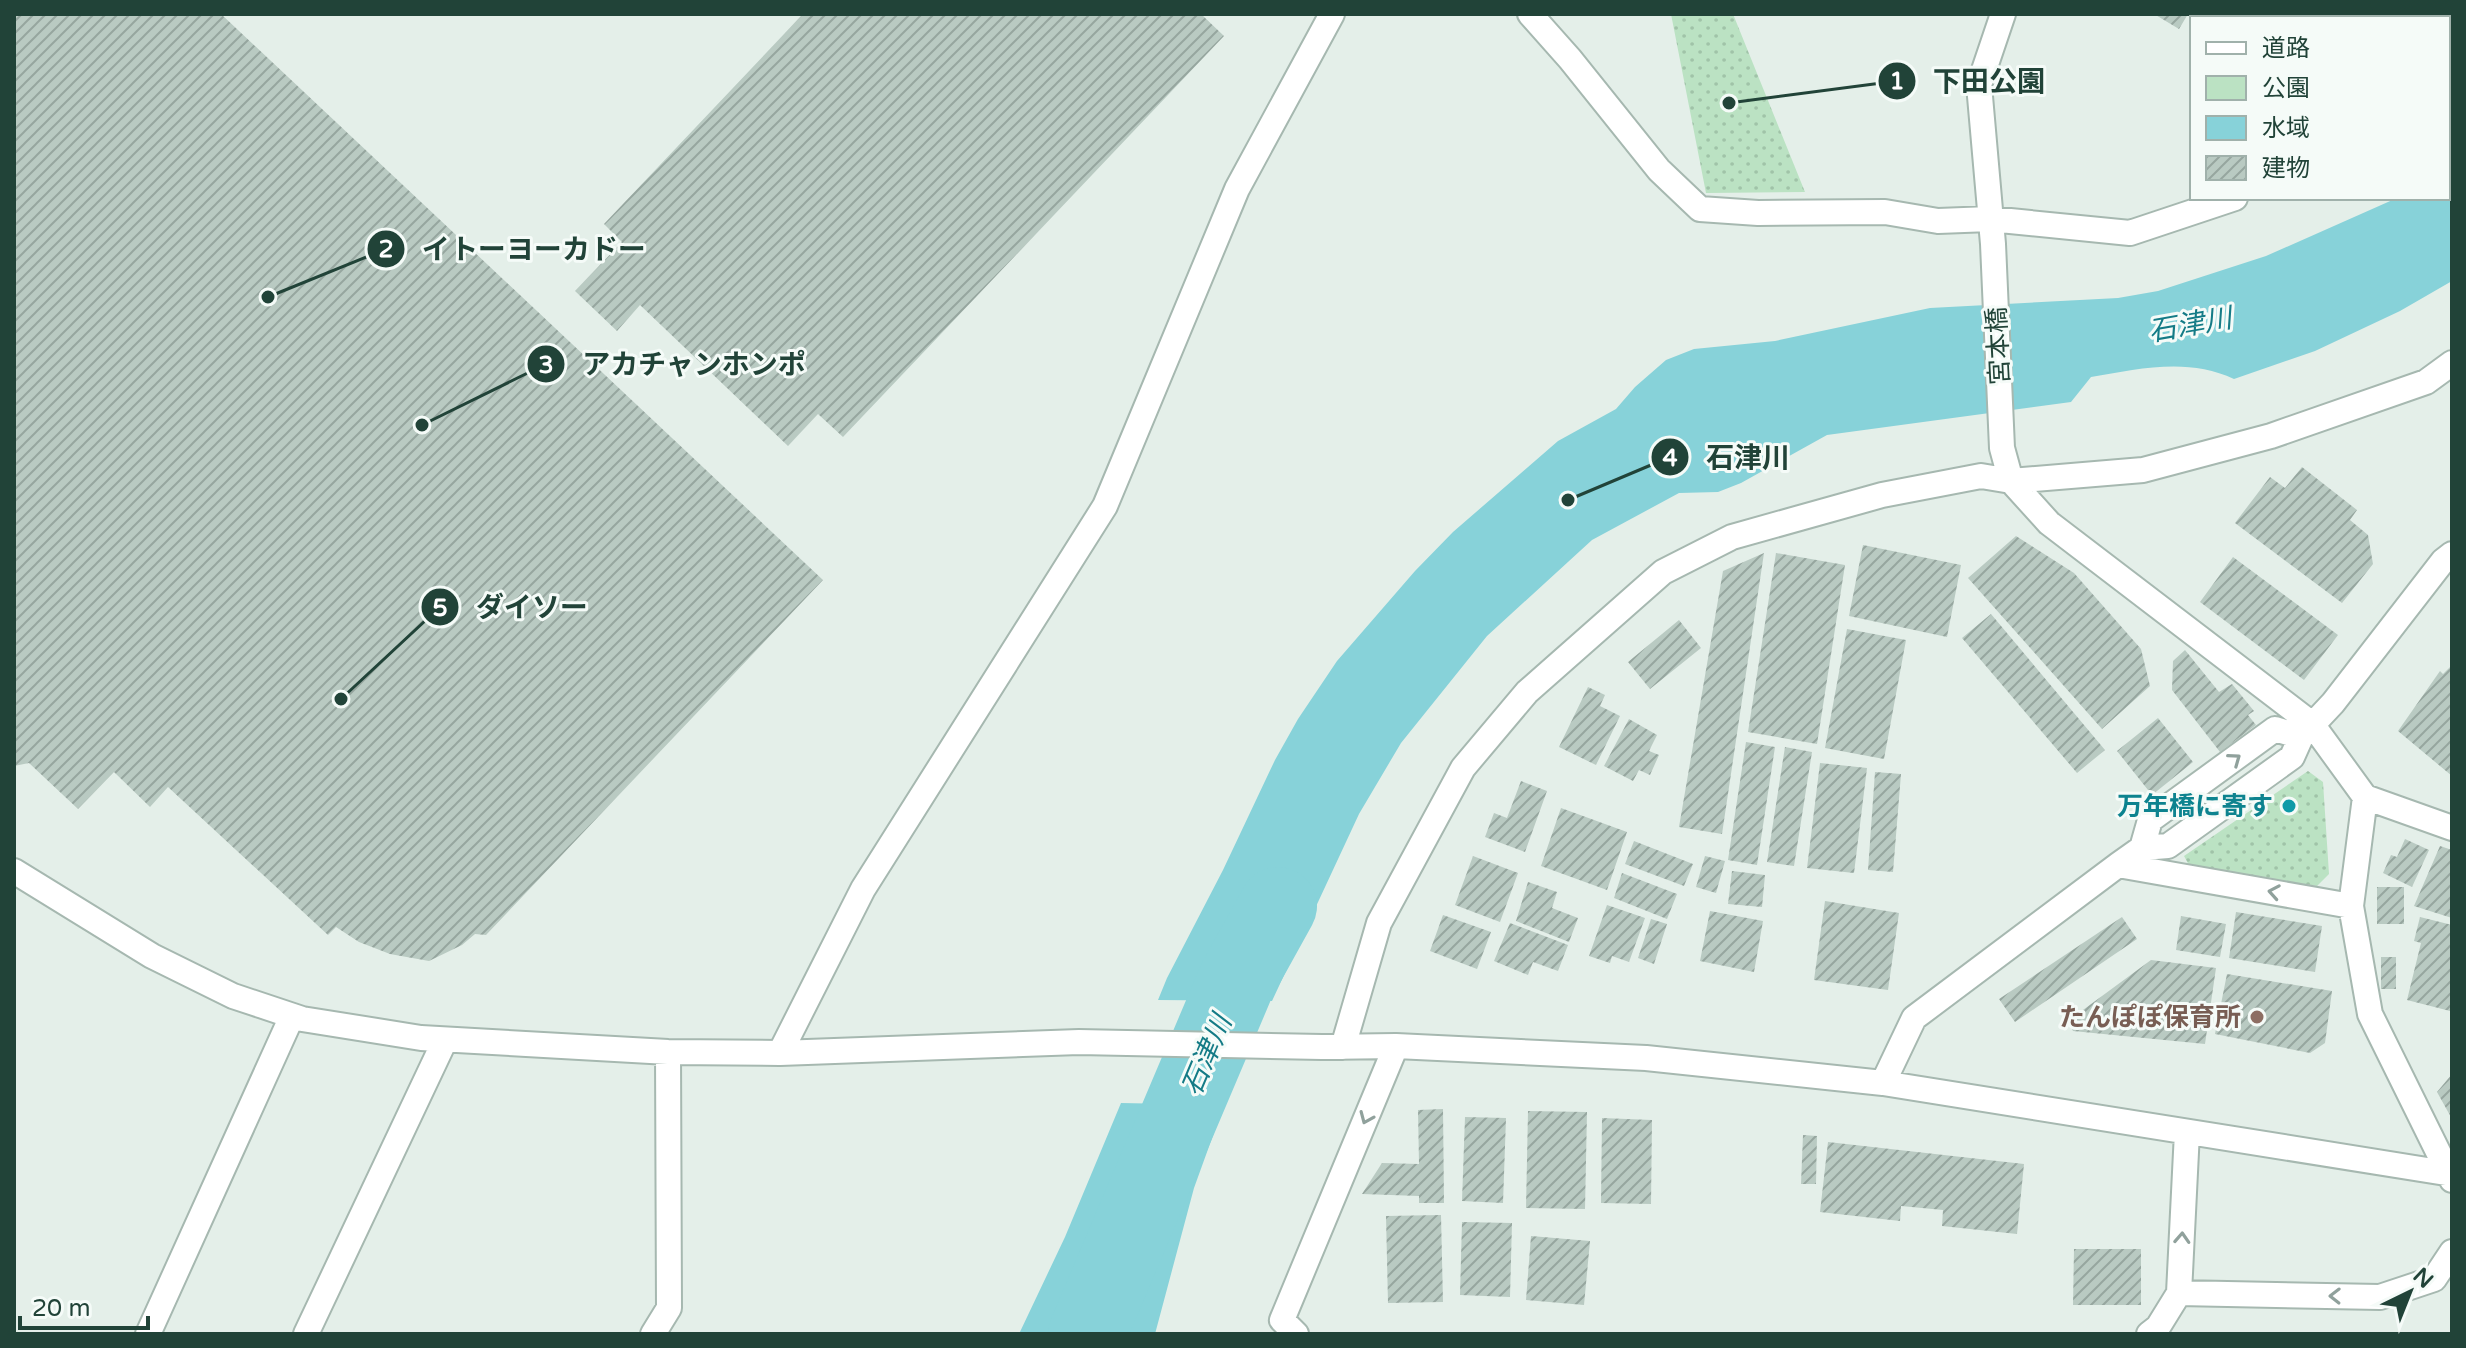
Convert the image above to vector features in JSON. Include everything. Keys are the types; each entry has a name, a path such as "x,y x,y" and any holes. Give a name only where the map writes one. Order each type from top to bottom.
{"street":[{"path":"780,1053 863,889 1105,506 1237,189 1332,14"},
{"path":"1530,14 1659,170 1700,209 1758,213 1885,212 1938,221 1990,219 2130,233 2229,200"},
{"name":"宮本橋","path":"2003,14 1979,85 1993,244 2002,448 2011,481"},
{"path":"1333,1047 1379,923 1463,768 1527,692 1663,572 1732,537 1882,495 1981,476 2011,481 2143,470 2271,436 2426,382 2452,363"},
{"path":"2011,481 2049,523 2365,797 2452,828"},
{"path":"1883,1083 1914,1018 2142,848 2168,846 2301,739 2333,703 2443,561 2452,554"},
{"path":"2142,848 2150,820 2275,729 2301,739"},
{"path":"2365,797 2351,906 2370,1014 2451,1180"},
{"path":"2118,865 2351,906"},
{"path":"14,871 152,956 233,996 292,1016 445,1040 668,1052 780,1053 1079,1042 1396,1046 1646,1058 1883,1083 2187,1132 2451,1180"},
{"path":"148,1334 292,1016"},
{"path":"306,1334 445,1040"},
{"path":"1296,1334 1282,1320 1396,1046"},
{"path":"653,1334 669,1308 668,1052"},
{"path":"2149,1334 2158,1327 2179,1293 2187,1132"},
{"path":"2179,1293 2380,1297 2434,1279 2452,1252"}],"green space":[{"path":"1671,14 1733,14 1805,192 1706,193"},
{"path":"2308,771 2323,782 2329,874 2317,886 2190,867 2184,856"}],"water":[{"path":"2452,159 2452,281 2400,311 2315,351 2234,379 2199,368 2145,368 2091,377 2071,402 1827,435 1741,483 1718,492 1679,493 1592,540 1487,636 1401,743 1359,814 1272,1001 1158,1000 1275,760 1337,661 1453,532 1558,441 1616,409 1635,387 1666,360 1694,349 1775,341 1930,308 2118,298 2158,291 2266,256 2392,200 2450,200"},
{"path":"1121,1103 1224,1105 1194,1188 1155,1334 1019,1334 1065,1237"}],"building":[{"path":"14,14 221,14 823,580 486,935 475,934 462,945 429,961 390,954 359,942 336,927 328,935 168,787 150,807 114,772 78,809 29,763 14,766"},
{"path":"803,14 1201,14 1224,36 843,437 818,414 788,446 640,305 617,331 575,291 622,242 604,224"},
{"path":"2154,14 2188,14 2179,29"},
{"path":"2268,14 2272,16 2210,16"},
{"path":"2302,467 2357,510 2350,520 2368,535 2373,564 2342,603 2235,523 2270,477 2285,488"},
{"path":"2016,536 2074,573 2141,649 2150,686 2102,729 1968,578"},
{"path":"1863,545 1961,565 1947,637 1849,616"},
{"path":"1764,553 1722,834 1679,827 1723,571"},
{"path":"1776,553 1845,565 1817,744 1748,732"},
{"path":"2233,557 2338,635 2304,680 2200,602"},
{"path":"1991,614 2105,750 2077,773 1962,638"},
{"path":"1679,620 1701,648 1650,689 1628,662"},
{"path":"1847,629 1906,640 1884,759 1825,748"},
{"path":"2185,650 2219,692 2232,684 2254,711 2248,715 2256,725 2220,752 2172,690 2173,661"},
{"path":"2450,667 2452,776 2398,731 2440,671 2443,674"},
{"path":"1588,687 1605,695 1600,706 1620,716 1596,765 1559,747"},
{"path":"2158,718 2193,762 2152,795 2117,751"},
{"path":"1629,719 1657,735 1649,751 1659,755 1650,775 1639,770 1633,781 1604,766"},
{"path":"1746,742 1775,747 1757,865 1728,860"},
{"path":"1785,747 1812,752 1794,866 1767,862"},
{"path":"1820,763 1867,768 1854,873 1807,868"},
{"path":"1875,772 1901,774 1893,872 1868,870"},
{"path":"1521,781 1547,791 1525,852 1485,837 1494,813 1507,818"},
{"path":"1561,808 1627,832 1607,890 1541,866"},
{"path":"2405,839 2429,850 2412,887 2383,873 2391,855 2397,857"},
{"path":"1634,841 1693,864 1684,886 1625,864"},
{"path":"2440,846 2452,850 2452,918 2414,906"},
{"path":"1473,856 1518,873 1500,922 1455,905"},
{"path":"1705,856 1725,861 1716,893 1696,887"},
{"path":"1732,871 1765,875 1762,907 1728,904"},
{"path":"1622,873 1677,894 1667,919 1614,898"},
{"path":"1528,882 1557,892 1552,908 1578,918 1569,942 1516,921"},
{"path":"2377,887 2404,887 2404,924 2377,924"},
{"path":"1825,901 1899,913 1888,990 1814,980"},
{"path":"1607,905 1645,918 1629,962 1612,956 1610,963 1589,956"},
{"path":"1710,911 1763,921 1754,972 1700,961"},
{"path":"2236,912 2322,926 2315,972 2229,958"},
{"path":"1443,915 1491,932 1477,969 1430,951"},
{"path":"2181,916 2226,924 2220,957 2176,950"},
{"path":"2122,917 2137,939 2015,1022 1999,999"},
{"path":"2420,917 2452,925 2450,1011 2407,1000 2421,943 2414,941"},
{"path":"1651,919 1667,924 1654,964 1638,958"},
{"path":"1510,923 1568,945 1558,971 1533,962 1528,975 1494,961"},
{"path":"2381,957 2396,957 2396,989 2381,989"},
{"path":"2151,960 2216,968 2205,1044 2073,1031 2068,1021"},
{"path":"2227,974 2332,991 2325,1043 2310,1053 2215,1034"},
{"path":"2452,1074 2452,1119 2437,1092"},
{"path":"1443,1109 1444,1203 1419,1203 1419,1196 1362,1194 1382,1163 1419,1164 1418,1110"},
{"path":"1528,1111 1587,1112 1585,1209 1526,1208"},
{"path":"1465,1117 1506,1118 1503,1203 1462,1201"},
{"path":"1602,1118 1652,1120 1651,1204 1601,1203"},
{"path":"1803,1135 1817,1136 1816,1184 1801,1184"},
{"path":"1828,1142 2024,1164 2017,1234 1942,1226 1943,1210 1901,1206 1900,1221 1820,1212"},
{"path":"1441,1215 1443,1302 1388,1303 1386,1216"},
{"path":"1462,1222 1512,1223 1510,1297 1460,1295"},
{"path":"1531,1236 1590,1241 1584,1305 1526,1300"},
{"path":"2074,1249 2141,1249 2141,1305 2073,1305"}],"waterway":[{"name":"石津川","path":"1087,1334 1237,980 1278,906"}],"place":[{"name":"下田公園","path":"1729,103"},
{"name":"イトーヨーカドー","path":"268,297"},
{"name":"アカチャンホンポ","path":"422,425"},
{"name":"石津川","path":"1568,500"},
{"name":"ダイソー","path":"341,699"},
{"name":"万年橋に寄す","path":"2289,806"},
{"name":"たんぽぽ保育所","path":"2257,1017"}]}
